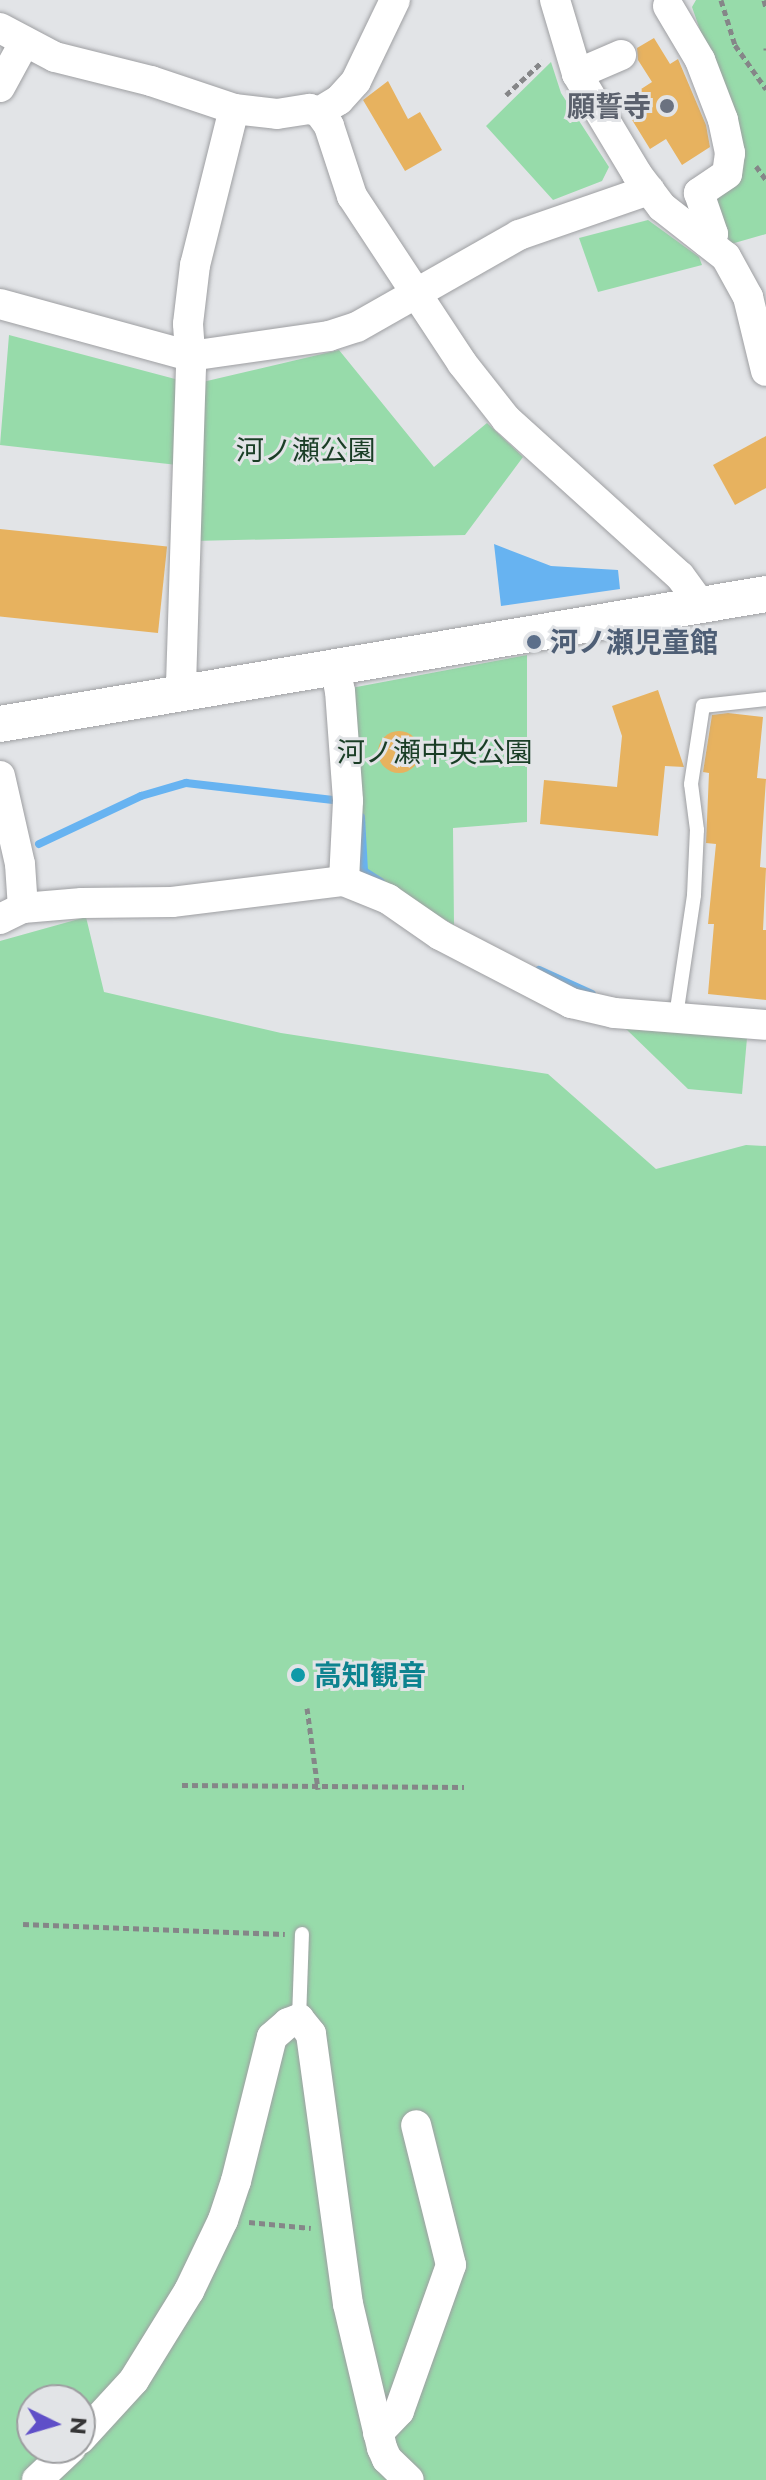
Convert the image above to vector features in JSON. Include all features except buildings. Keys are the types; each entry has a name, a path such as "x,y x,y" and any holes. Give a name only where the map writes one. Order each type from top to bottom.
{"street":[{"path":"319,112 339,100 356,81 395,0"},
{"path":"555,0 577,74 649,190 662,207 726,257 748,297 766,371"},
{"path":"668,6 700,60 723,120 730,153 727,174 699,193 713,234 707,242"},
{"path":"0,87 12,36 55,57 151,81 234,109 277,114 310,109 319,112 329,126 352,196 462,363 506,419 680,576 700,604"},
{"path":"577,74 621,55"},
{"path":"181,693 190,356 188,324 195,265 234,109"},
{"path":"0,304 190,356 329,336 357,327 519,235 649,190"},
{"path":"0,724 766,594"},
{"path":"335,666 340,691 348,801 344,881"},
{"path":"0,776 20,864 12,913 82,903 172,902 344,881 388,899 440,935 571,1003 614,1013 766,1025"},
{"path":"96,2422 134,2380 189,2291 223,2220 248,2146 272,2037 299,2019 311,2034 348,2304 378,2433 387,2459 409,2480"},
{"path":"378,2433 399,2411 451,2265 416,2125"},
{"path":"37,2480 54,2464"}],"lane":[{"path":"676,1016 694,895 697,830 691,784 703,706 766,699"},
{"path":"299,2019 302,1934"}],"path":[{"path":"721,0 735,45 766,89"},
{"path":"764,0 766,8"},
{"path":"506,95 565,40"},
{"path":"307,1708 318,1787"},
{"path":"182,1785 464,1787"},
{"path":"23,1924 302,1934"},
{"path":"223,2220 340,2230"}],"green space":[{"path":"696,0 766,0 766,234 731,244 712,201 732,122 692,7"},
{"path":"551,62 561,93 609,167 602,181 553,200 486,126"},
{"path":"648,220 699,257 702,265 598,292 579,238"},
{"name":"河ノ瀬公園","path":"9,335 194,384 339,350 434,467 487,423 523,457 465,535 193,541 195,467 0,445"},
{"name":"河ノ瀬中央公園","path":"527,655 527,822 453,828 454,925 355,866 351,688"},
{"path":"86,917 104,992 281,1033 548,1074 656,1169 746,1145 766,1146 766,2480 0,2480 0,941"},
{"path":"626,1029 747,1038 742,1094 688,1089"}],"water":[{"path":"494,544 551,566 618,570 620,589 501,606"}],"waterway":[{"path":"39,844 141,796 186,783 333,800"},
{"path":"361,817 364,871 381,882"},
{"path":"539,970 592,994"}],"place":[{"name":"願誓寺","path":"667,106"},
{"name":"河ノ瀬児童館","path":"534,642"},
{"name":"高知観音","path":"298,1675"}]}
